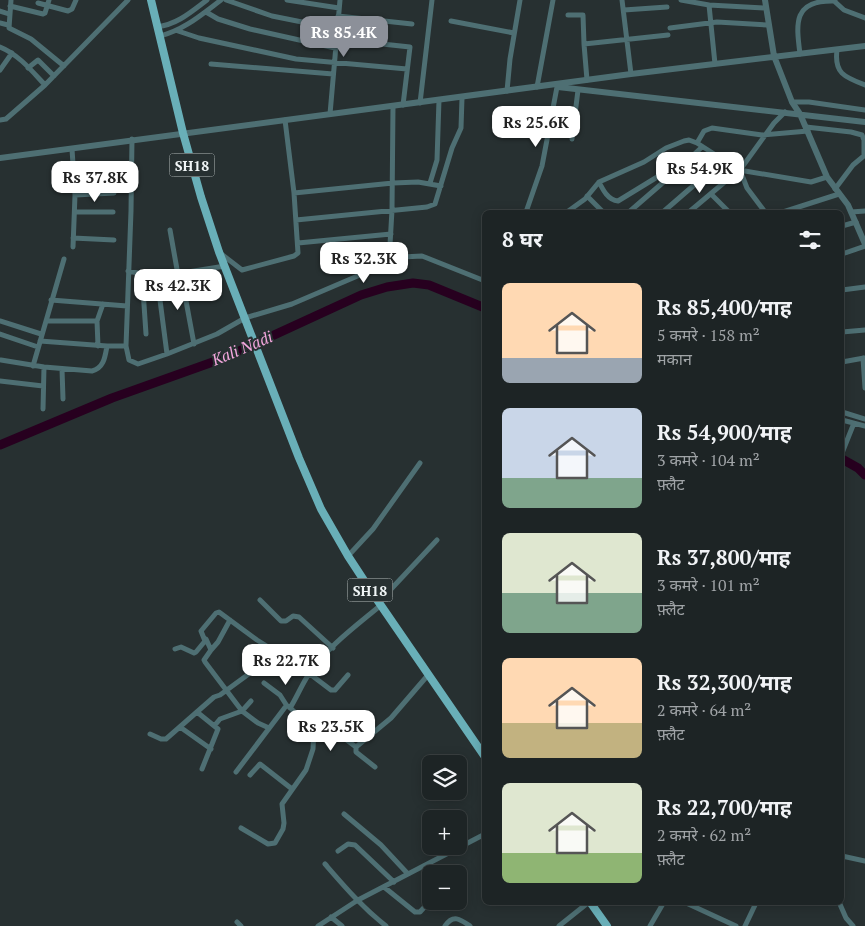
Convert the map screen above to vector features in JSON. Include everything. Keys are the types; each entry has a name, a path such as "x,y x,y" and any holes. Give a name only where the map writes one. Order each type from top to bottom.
{"main road":[{"name":"SH18","path":"151,0 183,133 201,197 224,266 299,458 322,508 348,556 482,753"},
{"path":"592,905 607,926"}],"street":[{"path":"11,0 8,25 11,30 31,39 64,66"},
{"path":"35,12 39,2 70,10 76,0"},
{"path":"0,120 6,119 45,85 128,0"},
{"path":"157,27 174,23 207,0"},
{"path":"160,36 178,31 189,25 221,0"},
{"path":"226,0 272,16 337,29"},
{"path":"287,0 339,8"},
{"path":"330,114 340,0"},
{"path":"420,103 432,0"},
{"path":"507,91 520,0"},
{"path":"537,87 553,0"},
{"path":"622,0 631,74"},
{"path":"681,0 709,5 766,8"},
{"path":"765,0 774,56 792,102 800,114 827,177 844,199 865,245 844,253"},
{"path":"800,54 797,26 801,13 810,3 835,1 844,10 865,18"},
{"path":"10,6 44,14 48,3"},
{"path":"709,5 715,64"},
{"path":"624,10 666,7"},
{"path":"0,11 9,14"},
{"path":"206,12 218,19 258,31 335,48"},
{"path":"568,15 582,15 587,80"},
{"path":"338,16 412,24"},
{"path":"451,21 514,32"},
{"path":"0,23 8,25"},
{"path":"670,28 711,23 768,25"},
{"path":"178,31 199,38 296,59 407,69"},
{"path":"584,44 668,35"},
{"path":"336,39 408,46 410,49 403,105"},
{"path":"0,158 631,74 865,46"},
{"path":"0,47 12,53 45,85"},
{"path":"837,50 838,70 865,85"},
{"path":"0,70 12,53"},
{"path":"28,68 38,60 54,76"},
{"path":"211,64 333,74"},
{"path":"549,86 865,122"},
{"path":"527,210 542,166 557,87"},
{"path":"572,139 578,90"},
{"path":"296,220 432,206 437,201 452,148 461,128 462,98"},
{"path":"430,183 437,160 439,100"},
{"path":"792,102 809,102 865,110"},
{"path":"389,262 393,183 393,106"},
{"path":"693,210 739,170 774,123 785,112"},
{"path":"219,252 239,268 247,270 297,255 298,253 294,192 285,120"},
{"path":"632,210 674,173 700,145 704,131 712,128 766,134 807,129 851,132 862,135 864,155 853,165 837,192 788,210"},
{"path":"132,140 132,202 126,306 126,346 129,360 133,363 144,362 194,344 402,257 422,256 482,280"},
{"path":"572,210 599,182 627,170 677,143 688,140 700,145 739,170 811,182 827,177"},
{"path":"72,149 75,195 72,247"},
{"path":"665,210 723,160"},
{"path":"739,170 747,188 764,210"},
{"path":"599,182 612,200 618,201 667,171 674,173"},
{"path":"294,192 393,183 430,183 441,186"},
{"path":"75,195 114,193"},
{"path":"711,194 727,210"},
{"path":"587,196 601,210"},
{"path":"851,212 865,211"},
{"path":"75,212 113,212"},
{"path":"844,225 856,222"},
{"path":"170,230 194,344"},
{"path":"298,243 391,234"},
{"path":"73,238 114,240"},
{"path":"33,366 64,259"},
{"path":"128,271 157,277 224,266"},
{"path":"142,275 146,334"},
{"path":"157,277 167,354"},
{"path":"844,290 865,287"},
{"path":"51,300 126,306"},
{"path":"98,346 97,321 103,304"},
{"path":"0,320 41,334"},
{"path":"46,320 97,321"},
{"path":"844,332 865,330"},
{"path":"0,334 39,344 126,346"},
{"path":"1,360 44,368 85,372 97,370 102,366 112,347"},
{"path":"844,362 864,358 865,388"},
{"path":"43,409 44,368"},
{"path":"62,369 63,399"},
{"path":"0,381 43,386"},
{"path":"844,413 865,419"},
{"path":"844,420 865,426"},
{"path":"844,448 854,423"},
{"path":"348,556 373,529 420,463"},
{"path":"236,772 269,728 289,707 309,673 380,604 437,540"},
{"path":"260,600 281,621 286,621 293,616 299,616 333,648"},
{"path":"211,650 201,631 219,612 280,656 309,673 332,690 335,690 348,675"},
{"path":"230,620 222,637 204,661 242,711 269,728"},
{"path":"174,649 181,647 195,653 206,639"},
{"path":"150,734 166,739 214,697 257,668 280,656"},
{"path":"356,747 397,712 428,675"},
{"path":"241,828 268,844 275,843 284,823 282,804 306,770 313,749 315,734 312,726 289,707 280,695 264,683"},
{"path":"215,725 220,719 242,711 251,701"},
{"path":"197,712 215,725 218,732 202,770"},
{"path":"180,727 211,749"},
{"path":"315,734 330,742 340,735 356,747 356,752 375,767"},
{"path":"250,775 260,764 292,789"},
{"path":"344,814 381,845 408,874"},
{"path":"318,926 358,900 482,836"},
{"path":"338,851 348,844 355,845 394,882"},
{"path":"844,856 865,861"},
{"path":"325,864 342,886 369,913 386,926"},
{"path":"384,887 415,912 420,912 422,910"},
{"path":"559,926 586,905"},
{"path":"650,926 662,905"},
{"path":"690,905 736,926"},
{"path":"745,926 756,905"},
{"path":"840,905 846,918 853,926"},
{"path":"331,917 342,926"},
{"path":"445,926 451,919 455,918 470,926"}],"waterway":[{"name":"Kali Nadi","path":"0,445 112,398 224,358 361,295 387,287 413,283 429,285 482,307"},
{"name":"Kali Nadi","path":"844,460 858,468 865,475"}]}
